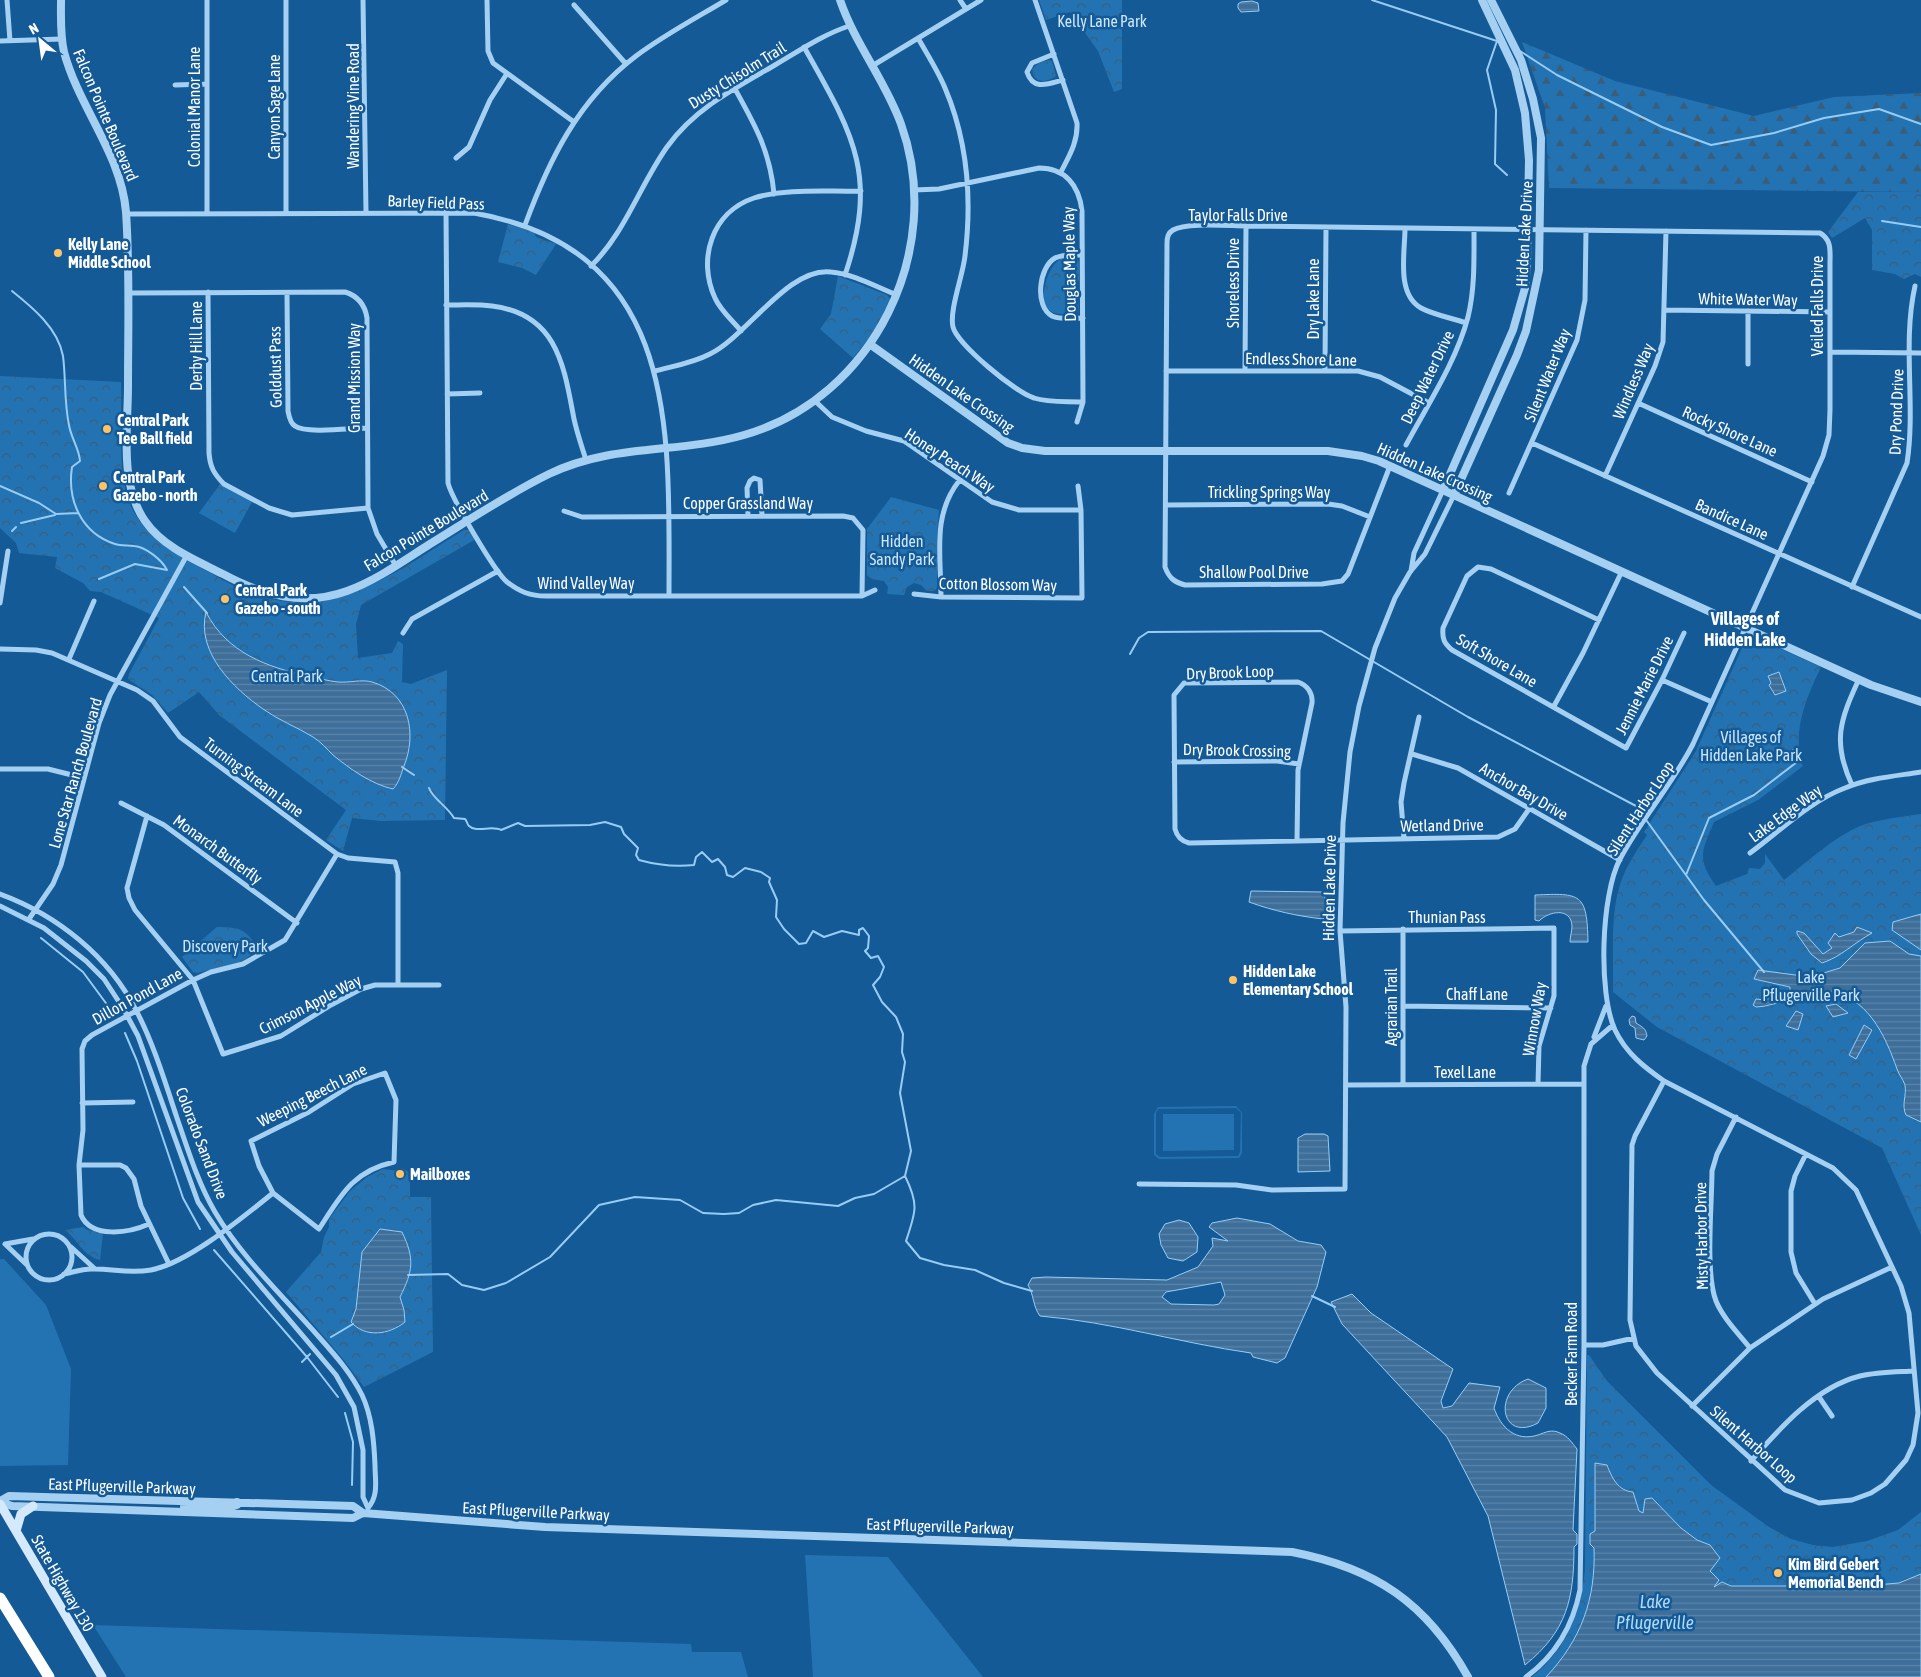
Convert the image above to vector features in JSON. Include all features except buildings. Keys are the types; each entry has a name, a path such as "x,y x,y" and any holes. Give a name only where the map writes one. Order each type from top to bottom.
{"highway":[{"path":"0,1598 49,1677"}],"main road":[{"name":"State Highway 130","path":"0,1502 102,1677"},
{"path":"16,1531 21,1514 34,1506"}],"street":[{"path":"7,0 10,41"},
{"name":"Falcon Pointe Boulevard","path":"61,0 62,39 72,74 120,179 126,214 128,456 132,492 138,510 152,530 164,541 187,555 249,588 281,597 299,599 334,595 348,590 396,566 542,478 586,460 614,453 717,441 758,431 782,420 814,400 836,383 871,345 897,295 907,267 914,224 914,190 910,158 901,125 849,26 840,0"},
{"name":"Colonial Manor Lane","path":"207,0 207,213"},
{"name":"Canyon Sage Lane","path":"286,0 286,213"},
{"name":"Wandering Vine Road","path":"363,0 366,213"},
{"path":"487,0 488,51 493,63 574,122"},
{"path":"525,225 545,172 574,122 592,98 626,64 660,40 726,0"},
{"path":"960,0 966,9"},
{"path":"871,66 982,0"},
{"path":"914,190 939,189 1039,168 1049,168 1061,172 1078,134 1077,123 1036,0"},
{"name":"Hidden Lake Drive","path":"1410,572 1414,553 1516,323 1525,288 1529,136 1516,70 1482,0"},
{"name":"Hidden Lake Drive","path":"1139,1184 1236,1185 1272,1190 1345,1189 1345,980 1340,931 1342,839 1350,752 1374,648 1394,598 1410,572 1426,554 1526,331 1539,270 1541,138 1534,99 1521,60 1491,0"},
{"path":"574,5 626,64"},
{"name":"Dusty Chisolm Trail","path":"592,266 607,248 666,148 700,110 804,48 849,26"},
{"path":"918,38 945,87 955,114 962,140 968,183 969,208 964,262 952,317 954,332 970,349 1023,393 1047,401 1083,402"},
{"path":"0,41 62,39"},
{"path":"804,48 848,130 859,169 861,191 859,228 845,275"},
{"path":"1054,54 1032,63 1028,72 1029,78 1034,84 1039,85 1063,80"},
{"path":"456,158 469,147 490,100 506,74"},
{"path":"175,84 207,84"},
{"path":"734,89 760,133 767,153 774,194"},
{"name":"Douglas Maple Way","path":"1061,172 1076,186 1081,198 1083,402 1077,422"},
{"path":"741,331 716,300 707,275 708,249 713,234 729,213 754,198 774,194 861,191"},
{"name":"Barley Field Pass","path":"126,214 446,212 496,217 525,225 551,238 592,266 626,305 645,341 655,370 666,447 670,516 669,596"},
{"name":"Wind Valley Way","path":"446,212 448,483 468,522 498,571 514,587 532,596 862,596 875,590"},
{"name":"Taylor Falls Drive","path":"1165,451 1168,235 1174,229 1186,226 1246,226 1528,229"},
{"name":"Shoreless Drive","path":"1246,226 1246,370"},
{"name":"Dry Lake Lane","path":"1325,370 1326,227"},
{"path":"1405,228 1405,284 1410,299 1423,309 1466,323"},
{"name":"Deep Water Drive","path":"1406,445 1455,353 1466,323 1473,288 1474,229"},
{"name":"Veiled Falls Drive","path":"1528,229 1820,234 1826,237 1830,243 1829,435 1812,482 1746,628"},
{"name":"Silent Water Way","path":"1510,493 1574,352 1581,325 1586,286 1586,230"},
{"name":"Windless Way","path":"1605,476 1660,354 1665,310 1666,231"},
{"path":"1082,255 1064,255 1050,262 1046,270 1040,296 1041,305 1051,315 1058,318 1083,318"},
{"path":"655,370 693,361 711,354 741,331 792,285 816,272 831,272 845,275 897,295"},
{"name":"Dry Pond Drive","path":"1852,587 1907,463 1909,446 1910,317 1916,286"},
{"name":"Derby Hill Lane","path":"208,292 209,453 210,464 217,478 224,484 280,513 292,515 368,508"},
{"name":"Golddust Pass","path":"287,292 288,411 291,422 295,426 308,429 367,428"},
{"name":"Grand Mission Way","path":"128,293 345,292 357,297 364,307 367,318 368,508 376,534 396,566"},
{"path":"446,305 505,308 526,318 550,339 562,360 575,422 586,460"},
{"name":"White Water Way","path":"1665,310 1830,312"},
{"path":"1748,311 1748,364"},
{"name":"Hidden Lake Crossing","path":"871,345 987,430 1008,443 1022,448 1045,451 1336,452 1362,456 1390,466 1888,692 1921,702"},
{"path":"1830,352 1921,353"},
{"name":"Endless Shore Lane","path":"1166,371 1358,371 1374,375 1429,402"},
{"path":"447,394 480,393"},
{"name":"Honey Peach Way","path":"814,400 832,417 866,431 904,441 959,481 992,502 1005,507 1081,510"},
{"name":"Rocky Shore Lane","path":"1638,403 1812,482"},
{"name":"Bandice Lane","path":"1532,443 1921,617"},
{"name":"Shallow Pool Drive","path":"1165,451 1165,567 1168,576 1176,582 1185,585 1336,583 1342,581 1348,574 1390,466"},
{"path":"748,516 747,488 750,480 754,478 760,480 762,486 762,515"},
{"path":"941,597 940,522 949,494 959,481"},
{"path":"1078,486 1081,510"},
{"name":"Trickling Springs Way","path":"1166,505 1328,504 1342,506 1370,517"},
{"name":"Cotton Blossom Way","path":"914,594 941,597 1082,598 1081,510"},
{"name":"Copper Grassland Way","path":"564,511 582,517 762,515 843,516 853,518 863,530 862,596"},
{"path":"0,603 8,551"},
{"name":"Lone Star Ranch Boulevard","path":"29,919 54,884 62,865 99,723 117,681 187,555"},
{"name":"Soft Shore Lane","path":"1599,620 1491,570 1478,567 1468,576 1443,628 1444,644 1626,748"},
{"path":"403,633 412,619 498,571"},
{"path":"1554,706 1599,620 1622,571"},
{"path":"69,658 94,601"},
{"name":"Silent Harbor Loop","path":"1664,1081 1632,1145 1630,1312 1634,1338 1642,1355 1656,1373 1786,1490 1819,1503 1852,1500 1871,1493 1897,1473 1913,1445 1918,1413 1909,1313 1904,1293 1856,1190 1841,1173 1664,1081 1632,1055 1613,1024 1607,1004 1606,913 1610,886 1620,860 1633,838 1684,763 1746,628"},
{"name":"Jennie Marie Drive","path":"1626,748 1662,680 1684,633"},
{"name":"Turning Stream Lane","path":"0,649 36,650 69,658 137,690 153,701 180,737 337,854 348,858 395,862 398,873 398,984"},
{"path":"1852,785 1842,760 1840,730 1846,709 1859,679"},
{"path":"1662,680 1712,702"},
{"name":"Dry Brook Loop","path":"1297,841 1296,789 1299,764 1313,698 1307,687 1298,682 1184,683 1179,686 1174,695 1174,762 1175,829 1179,838 1184,842 1297,841 1342,839"},
{"path":"1404,838 1401,802 1419,717"},
{"name":"Anchor Bay Drive","path":"1412,754 1458,768 1620,860"},
{"name":"Dry Brook Crossing","path":"1174,762 1277,761 1299,764"},
{"path":"0,769 48,769 84,778"},
{"name":"Lake Edge Way","path":"1750,853 1815,804 1852,785 1921,772"},
{"name":"Monarch Butterfly","path":"121,803 181,836 297,923"},
{"name":"Wetland Drive","path":"1342,839 1498,837 1515,829 1529,808"},
{"name":"Crimson Apple Way","path":"147,816 129,877 129,898 135,910 193,980 223,1054 281,1036 361,989 375,985 439,985"},
{"name":"Dillon Pond Lane","path":"149,1224 124,1232 92,1229 84,1223 81,1215 79,1165 83,1130 82,1049 85,1042 92,1035 193,980 212,972 243,964 286,940 337,854"},
{"name":"Colorado Sand Drive","path":"0,894 37,909 65,927 99,958 122,987 137,1011 148,1036 194,1168 225,1228 334,1354 362,1395 369,1414 374,1451 376,1498 366,1511"},
{"name":"Colorado Sand Drive","path":"0,906 29,919 86,960 108,985 128,1015 146,1059 191,1186 218,1234 336,1375 346,1390 360,1425 363,1450 363,1497 366,1511"},
{"name":"Thunian Pass","path":"1340,931 1554,928"},
{"name":"Winnow Way","path":"1538,1084 1539,1046 1554,996 1554,928"},
{"name":"Agrarian Trail","path":"1403,1084 1404,929"},
{"name":"Becker Farm Road","path":"1526,1677 1542,1664 1561,1640 1574,1615 1580,1590 1584,1345 1584,1066 1607,1004"},
{"name":"Chaff Lane","path":"1403,1006 1551,1008"},
{"path":"1591,1044 1613,1024"},
{"name":"Weeping Beech Lane","path":"385,1073 396,1100 394,1162 377,1166 352,1182 319,1228 273,1193 259,1166 251,1141 309,1112 353,1084 385,1073"},
{"name":"Texel Lane","path":"1346,1085 1584,1084"},
{"path":"82,1103 133,1102"},
{"name":"Misty Harbor Drive","path":"1736,1117 1717,1154 1712,1171 1712,1281 1717,1303 1722,1313 1750,1348"},
{"path":"1806,1154 1795,1176 1791,1191 1791,1252 1796,1273 1814,1304"},
{"path":"79,1165 120,1164 126,1168 134,1179 149,1224 169,1264"},
{"path":"2,1244 42,1279 50,1280 64,1274 94,1269 123,1273 152,1270 169,1264 192,1252 273,1193"},
{"path":"2,1244 33,1239 46,1233 54,1234 67,1241 70,1247 72,1262 64,1274"},
{"path":"27,1265 26,1251 33,1239"},
{"path":"70,1247 94,1269"},
{"path":"1692,1406 1750,1348 1814,1304 1892,1267"},
{"path":"1584,1345 1603,1345 1634,1338"},
{"path":"1751,1460 1792,1416 1847,1380 1861,1376 1914,1371"},
{"path":"1819,1397 1832,1416"},
{"name":"East Pflugerville Parkway","path":"0,1502 9,1496 353,1506 366,1511 545,1527 1292,1552 1342,1564 1394,1591 1412,1604 1435,1627 1452,1650 1468,1677"},
{"name":"East Pflugerville Parkway","path":"0,1502 12,1506 353,1518 366,1511"},
{"path":"160,1511 182,1506 226,1508 237,1505 237,1502"}],"green space":[{"name":"Kelly Lane Park","path":"1039,0 1122,0 1122,89 1114,92 1098,51 1070,12 1046,20"},
{"path":"1522,42 1615,81 1754,116 1834,97 1921,93 1921,192 1549,188 1545,108"},
{"path":"1048,60 1052,61 1056,76 1045,81 1038,80 1033,74 1032,69 1039,63"},
{"path":"1858,192 1921,192 1921,277 1915,274 1904,279 1895,274 1872,270 1872,230 1865,218 1832,238 1828,232"},
{"path":"508,224 534,232 536,237 556,244 536,275 522,268 498,262"},
{"path":"1061,259 1076,259 1079,262 1079,280 1077,283 1079,310 1075,314 1054,313 1045,304 1044,290 1046,282 1052,268"},
{"path":"838,276 887,295 890,299 873,333 853,358 820,329 831,314"},
{"name":"Central Park","path":"0,376 121,382 122,470 127,496 139,520 157,539 178,555 257,596 294,602 320,601 346,595 395,573 464,530 470,530 476,539 361,605 356,624 358,658 392,653 398,641 403,644 402,682 411,684 447,670 445,820 381,821 352,818 343,851 326,840 346,810 219,715 199,692 168,713 152,695 128,679 159,618 101,592 90,591 83,583 55,568 57,557 19,553 16,543 0,528"},
{"path":"220,484 252,502 235,533 199,513"},
{"name":"Hidden Sandy Park","path":"891,497 939,510 937,587 935,591 927,591 921,585 914,583 907,587 904,595 887,594 888,587 884,581 871,579 867,575 867,529"},
{"name":"Lake Pflugerville Park","path":"1752,636 1821,667 1802,715 1799,741 1803,766 1758,800 1714,822 1706,840 1703,861 1716,886 1747,874 1749,868 1760,869 1765,863 1765,854 1784,880 1830,843 1860,826 1921,814 1921,1235 1882,1148 1657,1027 1613,992 1615,906 1622,879 1647,835 1644,832 1696,751 1746,639"},
{"name":"Discovery Park","path":"217,927 243,931 260,952 254,952 242,962 197,973 193,972 182,957"},
{"path":"1236,1106 1242,1113 1242,1153 1239,1158 1159,1159 1154,1155 1154,1114 1158,1107","holes":["1236,1108 1241,1113 1240,1152 1238,1156 1160,1157 1156,1154 1156,1113 1158,1109"]},
{"path":"1163,1114 1234,1114 1234,1150 1163,1151"},
{"path":"402,1168 410,1173 410,1197 431,1197 433,1352 364,1387 343,1359 286,1292 321,1252 324,1237 329,1227 329,1219 350,1191 367,1177 383,1169 399,1171"},
{"path":"83,1227 87,1230 103,1233 100,1260 89,1255 65,1230"},
{"path":"0,1259 4,1259 46,1305 71,1369 68,1465 0,1466"},
{"name":"Lake Pflugerville","path":"1587,1355 1589,1355 1607,1381 1711,1485 1769,1527 1791,1539 1813,1545 1833,1547 1867,1541 1898,1530 1921,1512 1921,1677 1532,1677 1554,1655 1563,1642 1580,1601 1583,1586 1585,1570"},
{"path":"805,1555 888,1557 983,1677 813,1677"},
{"path":"93,1625 691,1644 692,1652 741,1652 748,1677 126,1677"}],"water":[{"path":"1252,1 1258,3 1259,11 1241,12 1238,8 1238,4 1241,2"},
{"path":"206,612 225,638 237,648 263,663 330,681 372,682 385,687 395,695 407,716 410,728 410,741 401,775 393,789 377,784 354,771 316,739 269,713 240,691 229,680 212,655 206,641 204,627"},
{"path":"1779,672 1786,691 1775,695 1769,685 1771,683 1768,676"},
{"path":"1251,891 1324,892 1325,917 1323,919 1295,915 1249,902"},
{"path":"1535,895 1563,895 1578,899 1583,905 1586,914 1588,942 1570,942 1571,920 1564,913 1554,913 1539,921 1535,920"},
{"path":"1921,914 1921,950 1892,930 1893,922"},
{"path":"1857,927 1872,933 1835,957 1822,963 1811,954 1797,934 1797,931 1804,933 1823,954 1832,948 1828,943 1835,933 1839,937 1854,932"},
{"path":"1890,941 1909,954 1921,956 1921,1122 1906,1115 1904,1108 1905,1085 1887,1043 1872,1019 1853,1000 1840,994 1818,991 1764,1006 1756,1007 1753,1005 1756,999 1765,1000 1790,991 1790,987 1754,979 1758,970 1810,977 1840,968 1865,943"},
{"path":"1836,1004 1848,1013 1833,1017 1826,1006"},
{"path":"1796,1011 1803,1014 1798,1030 1786,1026"},
{"path":"1632,1016 1635,1017 1636,1023 1646,1031 1647,1036 1644,1040 1636,1038 1635,1028 1630,1025 1629,1020"},
{"path":"1864,1025 1872,1030 1856,1059 1849,1055"},
{"path":"1305,1134 1324,1134 1328,1136 1330,1171 1298,1172 1298,1138"},
{"path":"1237,1218 1270,1224 1298,1241 1321,1245 1326,1252 1317,1287 1285,1358 1277,1363 1253,1357 1251,1353 1093,1323 1040,1316 1028,1285 1032,1278 1167,1280 1198,1267 1213,1246 1212,1238 1228,1241 1209,1227 1212,1223","holes":["1221,1282 1225,1295 1219,1304 1214,1305 1171,1304 1162,1297 1166,1292"]},
{"path":"1179,1220 1189,1223 1198,1237 1197,1252 1183,1261 1168,1258 1161,1245 1159,1234 1165,1224"},
{"path":"380,1229 402,1232 409,1250 411,1265 408,1280 400,1297 405,1322 392,1330 377,1333 363,1331 351,1322 356,1309 362,1252"},
{"name":"Lake Pflugerville","path":"1352,1294 1371,1313 1453,1369 1441,1401 1443,1408 1452,1406 1469,1383 1500,1387 1494,1408 1501,1422 1510,1432 1523,1437 1530,1437 1554,1431 1563,1434 1577,1449 1573,1530 1577,1534 1577,1544 1574,1547 1570,1598 1559,1626 1550,1640 1525,1665 1488,1516 1447,1437 1342,1324 1331,1302"},
{"path":"1528,1379 1546,1388 1546,1408 1538,1423 1525,1427 1516,1426 1509,1421 1506,1413 1506,1404 1509,1394 1517,1385"},
{"name":"Lake Pflugerville","path":"1595,1463 1607,1465 1613,1479 1623,1489 1633,1492 1639,1511 1643,1513 1645,1499 1652,1498 1681,1528 1697,1540 1710,1545 1720,1558 1710,1571 1719,1580 1714,1587 1722,1582 1731,1586 1854,1586 1866,1581 1875,1585 1899,1583 1921,1574 1921,1677 1546,1677 1569,1648 1584,1618 1589,1601 1594,1567 1594,1548 1590,1544 1590,1534 1595,1531"}],"waterway":[{"path":"1372,0 1500,42"},
{"path":"1497,41 1487,70 1496,110 1495,164 1507,175"},
{"path":"1520,51 1557,75 1662,127 1711,145 1774,133 1824,118 1879,109 1921,124"},
{"path":"1882,221 1921,227"},
{"path":"12,291 28,304 50,327 60,346 64,365 67,416 80,461 72,467 71,479 74,503 79,514 85,524 103,539 117,545 134,546 144,549 158,558 167,570"},
{"path":"0,486 39,503 56,514 78,513"},
{"path":"21,523 55,515"},
{"path":"12,531 16,527"},
{"path":"99,579 135,564 167,570"},
{"path":"184,587 207,613"},
{"path":"1130,654 1139,638 1148,632 1321,631 1468,717 1636,806 1704,900 1764,972"},
{"path":"1686,875 1709,818 1754,795 1797,762 1793,750"},
{"path":"402,767 414,775"},
{"path":"429,788 454,818 465,819 472,828 501,830 518,823 525,826 590,825 605,822 621,827 624,834 638,848 636,855 639,860 666,865 694,865 696,857 702,852 712,862 718,859 725,867 727,875 733,877 745,868 761,872 770,878 769,882 777,900 776,917 784,929 799,944 806,943 813,931 824,937 842,931 859,935 859,930 863,928 869,936 868,948 865,951 871,958 878,956 884,967 880,977 873,985 882,1002 896,1017 903,1034 902,1052 905,1062 900,1093 911,1151 905,1176 914,1201 914,1215 906,1241 920,1258 944,1265 975,1270 1004,1283 1032,1291"},
{"path":"41,938 83,972 111,1010"},
{"path":"125,1033 137,1061 183,1198 200,1229"},
{"path":"408,1275 448,1274 462,1285 484,1290 506,1283 550,1257 599,1205 635,1197 680,1200 703,1213 724,1214 739,1213 753,1205 776,1200 838,1206 855,1198 874,1194 905,1176"},
{"path":"214,1250 307,1357 338,1397"},
{"path":"1312,1296 1335,1307"},
{"path":"331,1337 353,1324"},
{"path":"302,1362 310,1354"},
{"path":"345,1413 353,1442 352,1485"}],"place":[{"name":"Kelly Lane Middle School","path":"58,253"},
{"name":"Central Park Tee Ball field","path":"107,429"},
{"name":"Central Park Gazebo - north","path":"103,486"},
{"name":"Central Park Gazebo - south","path":"225,599"},
{"name":"Hidden Lake Elementary School","path":"1233,980"},
{"name":"Mailboxes","path":"400,1174"},
{"name":"Kim Bird Gebert Memorial Bench","path":"1778,1573"}],"district":[{"name":"Villages of Hidden Lake","path":"1745,628"}],"park label":[{"name":"Villages of Hidden Lake Park","path":"1751,746"}]}
